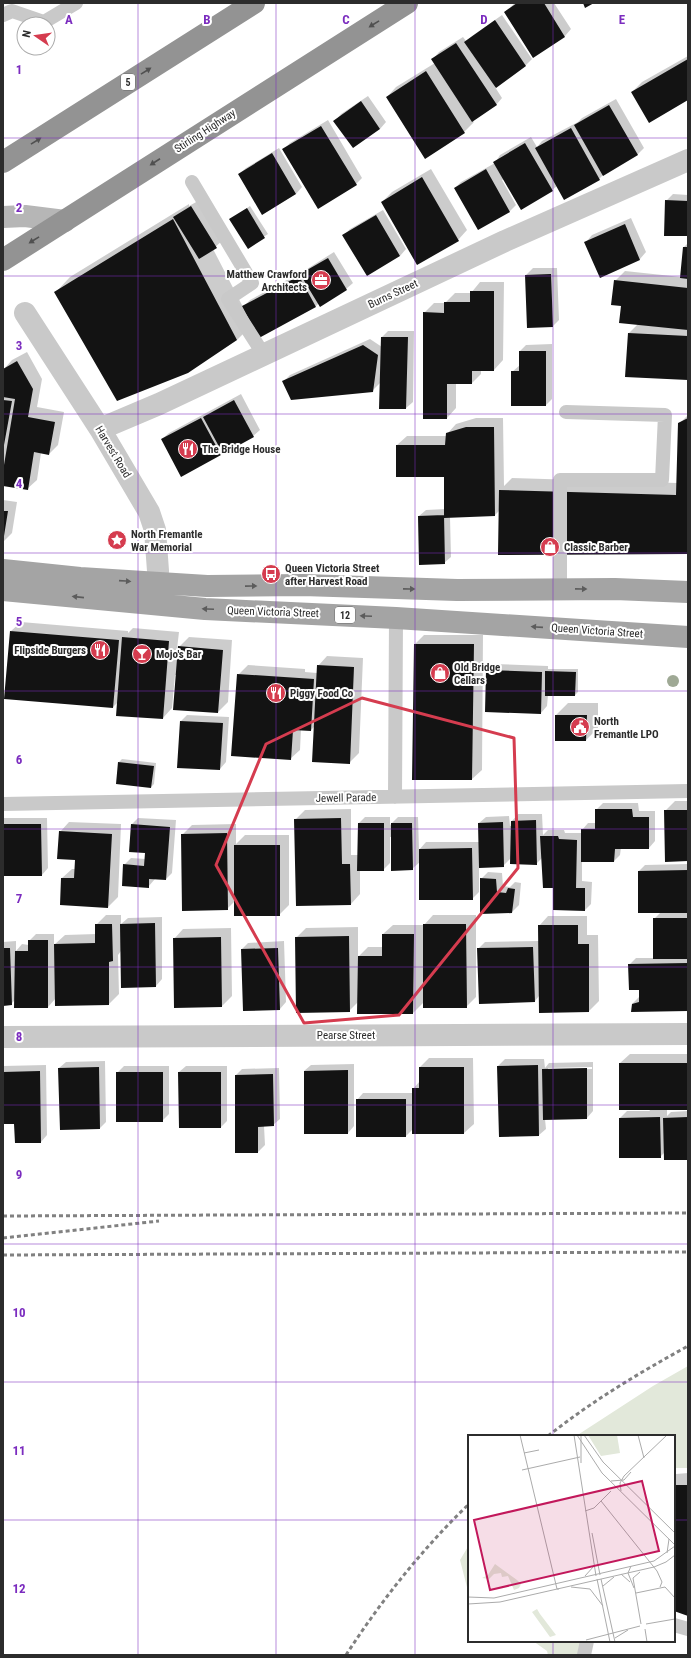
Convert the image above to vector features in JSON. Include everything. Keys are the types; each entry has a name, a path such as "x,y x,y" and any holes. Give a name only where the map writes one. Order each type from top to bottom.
{"highway":[{"name":"5","path":"3,162 254,3"},
{"name":"Stirling Highway","path":"3,260 407,3"}],"main road":[{"path":"3,570 80,578 229,587 303,586 457,590 560,589 688,592"},
{"name":"Queen Victoria Street","path":"3,590 205,609 396,618 688,637"}],"street":[{"name":"Burns Street","path":"100,429 264,355 505,241 688,160"},
{"path":"3,217 25,216 65,221"},
{"name":"Harvest Road","path":"25,313 100,429 143,500 153,521 158,571 155,605"},
{"name":"Pearse Street","path":"3,1037 688,1034"}],"lane":[{"path":"3,15 12,11 44,22 76,3"},
{"path":"192,182 252,283 228,299 264,355"},
{"path":"560,589 560,480 662,480 665,422 665,415 566,412"},
{"path":"395,797 396,618"},
{"name":"Jewell Parade","path":"3,804 688,791"},
{"path":"675,1624 688,1629"},
{"path":"584,1655 587,1642"}],"highlighted area":[{"path":"362,698 514,738 518,868 399,1015 304,1023 216,865 266,744"}],"shaded area":[{"path":"688,1366 688,1468 675,1468 675,1435 578,1435 653,1386"},
{"path":"468,1547 468,1591 460,1560"},
{"path":"534,1642 581,1642 579,1655 548,1655 547,1651"}],"building":[{"path":"517,3 544,3 565,37 533,58 504,12"},
{"path":"583,3 594,3 585,8"},
{"path":"495,20 526,66 496,88 464,42"},
{"path":"456,43 497,105 472,122 431,59"},
{"path":"688,59 688,100 649,123 631,92"},
{"path":"426,71 465,133 425,159 386,97"},
{"path":"361,101 380,129 353,148 333,121"},
{"path":"609,105 638,155 603,176 574,125"},
{"path":"321,126 357,185 318,209 282,149"},
{"path":"571,128 600,180 564,200 535,148"},
{"path":"525,143 553,191 521,210 493,162"},
{"path":"272,153 296,194 262,215 238,174"},
{"path":"486,169 510,212 478,230 454,188"},
{"path":"422,177 459,241 417,265 381,202"},
{"path":"665,200 688,201 688,236 664,236"},
{"path":"191,206 217,248 199,259 173,217"},
{"path":"247,208 265,238 248,249 229,219"},
{"path":"376,215 400,256 367,276 342,235"},
{"path":"173,219 237,340 188,373 117,401 54,292"},
{"path":"625,224 640,260 600,278 584,242"},
{"path":"683,247 688,247 688,279 680,278"},
{"path":"328,258 347,290 320,307 300,274"},
{"path":"551,274 553,327 527,328 525,275"},
{"path":"299,276 316,307 259,338 242,306"},
{"path":"614,280 688,288 688,330 619,323 621,306 611,305"},
{"path":"470,291 494,291 494,371 472,371 472,384 447,384 447,419 423,419 423,312 444,313 444,302 470,302"},
{"path":"628,333 688,336 688,380 625,377"},
{"path":"381,337 408,337 406,409 379,409"},
{"path":"363,345 378,355 373,392 291,400 282,381"},
{"path":"519,351 546,351 546,406 511,406 511,371 519,371"},
{"path":"17,361 33,389 28,417 55,422 49,455 34,452 28,490 3,486 3,471 15,399 3,397 3,369"},
{"path":"3,400 12,401 4,445 3,445"},
{"path":"234,400 254,437 223,454 203,417"},
{"path":"201,418 221,455 181,477 161,439"},
{"path":"688,418 688,554 498,555 499,490 676,495 678,423"},
{"path":"466,427 494,427 495,516 444,518 444,477 396,477 396,445 445,445 446,433"},
{"path":"3,511 8,511 4,536 3,535"},
{"path":"444,515 445,564 419,565 418,516"},
{"path":"10,631 119,640 113,708 4,699"},
{"path":"122,637 169,641 163,719 116,716"},
{"path":"414,644 474,644 472,780 412,780"},
{"path":"178,646 223,650 218,713 173,710"},
{"path":"317,665 354,667 350,764 312,762"},
{"path":"486,670 542,672 541,714 485,712"},
{"path":"545,671 576,672 575,696 545,696"},
{"path":"237,674 314,679 311,731 293,730 291,760 231,756"},
{"path":"555,715 587,715 586,741 555,741"},
{"path":"180,721 223,723 220,770 177,768"},
{"path":"118,762 154,766 151,788 116,784"},
{"path":"595,809 632,809 633,817 649,817 649,849 615,849 614,862 581,862 581,829 595,829"},
{"path":"664,810 688,810 688,861 665,862"},
{"path":"341,818 342,864 350,864 351,905 296,906 294,819"},
{"path":"536,820 537,865 510,864 511,821"},
{"path":"503,822 504,867 479,868 478,823"},
{"path":"358,823 384,823 384,871 357,871"},
{"path":"391,823 412,823 413,870 391,871"},
{"path":"3,824 41,824 42,876 3,876"},
{"path":"131,824 170,827 166,880 149,879 149,888 122,886 123,864 144,866 145,853 129,852"},
{"path":"59,831 112,834 108,908 60,905 61,878 74,878 75,860 57,859"},
{"path":"227,833 228,910 182,911 181,834"},
{"path":"540,836 558,836 559,839 577,840 576,888 585,888 585,911 553,910 553,888 543,888"},
{"path":"234,845 280,845 280,916 234,916"},
{"path":"472,848 473,900 419,900 419,849"},
{"path":"688,870 688,913 638,913 638,871"},
{"path":"480,878 496,879 497,892 506,893 508,888 515,889 512,913 480,914"},
{"path":"653,918 688,918 688,959 653,959"},
{"path":"155,923 156,987 121,988 120,924"},
{"path":"95,924 112,924 113,961 109,962 109,1005 55,1006 54,944 95,943"},
{"path":"423,924 466,924 467,1008 423,1008"},
{"path":"538,925 578,925 578,944 589,944 589,1012 539,1013"},
{"path":"382,934 414,934 413,1014 357,1014 358,956 382,956"},
{"path":"349,936 350,1012 296,1013 295,937"},
{"path":"221,937 222,1007 174,1008 173,938"},
{"path":"28,940 48,940 48,1008 14,1008 15,951 28,951"},
{"path":"533,947 535,1002 479,1004 477,948"},
{"path":"3,948 10,948 12,1005 3,1006"},
{"path":"278,948 280,1010 243,1011 241,949"},
{"path":"688,963 688,1011 631,1012 632,1004 639,1002 639,990 629,990 628,964"},
{"path":"619,1063 688,1063 688,1110 619,1110"},
{"path":"538,1065 539,1136 499,1137 497,1066"},
{"path":"99,1067 100,1129 60,1130 58,1068"},
{"path":"419,1067 464,1067 464,1134 412,1134 412,1088 419,1088"},
{"path":"587,1068 587,1119 543,1120 542,1069"},
{"path":"348,1070 348,1134 304,1134 304,1071"},
{"path":"40,1071 41,1143 15,1143 14,1124 3,1124 3,1072"},
{"path":"116,1072 163,1072 163,1122 116,1122"},
{"path":"178,1072 221,1072 221,1128 179,1128"},
{"path":"273,1074 274,1126 258,1127 258,1153 235,1153 235,1075"},
{"path":"356,1099 406,1099 406,1137 356,1137"},
{"path":"660,1117 661,1158 619,1158 619,1118"},
{"path":"688,1117 688,1160 664,1160 663,1118"},
{"path":"675,1485 688,1485 688,1616 675,1611"}],"railway":[{"path":"3,1216 688,1213"},
{"path":"3,1238 159,1221"},
{"path":"3,1255 688,1252"},
{"path":"549,1435 616,1388 688,1346"},
{"path":"346,1655 373,1615 403,1576 435,1539 468,1505"}],"place":[{"name":"Matthew Crawford Architects","path":"321,280"},
{"name":"The Bridge House","path":"188,449"},
{"name":"North Fremantle War Memorial","path":"117,540"},
{"name":"Classic Barber","path":"550,547"},
{"name":"Queen Victoria Street after Harvest Road","path":"271,574"},
{"name":"Flipside Burgers","path":"100,650"},
{"name":"Mojo's Bar","path":"142,654"},
{"name":"Old Bridge Cellars","path":"440,673"},
{"name":"Piggy Food Co","path":"276,693"},
{"name":"North Fremantle LPO","path":"580,727"}]}
